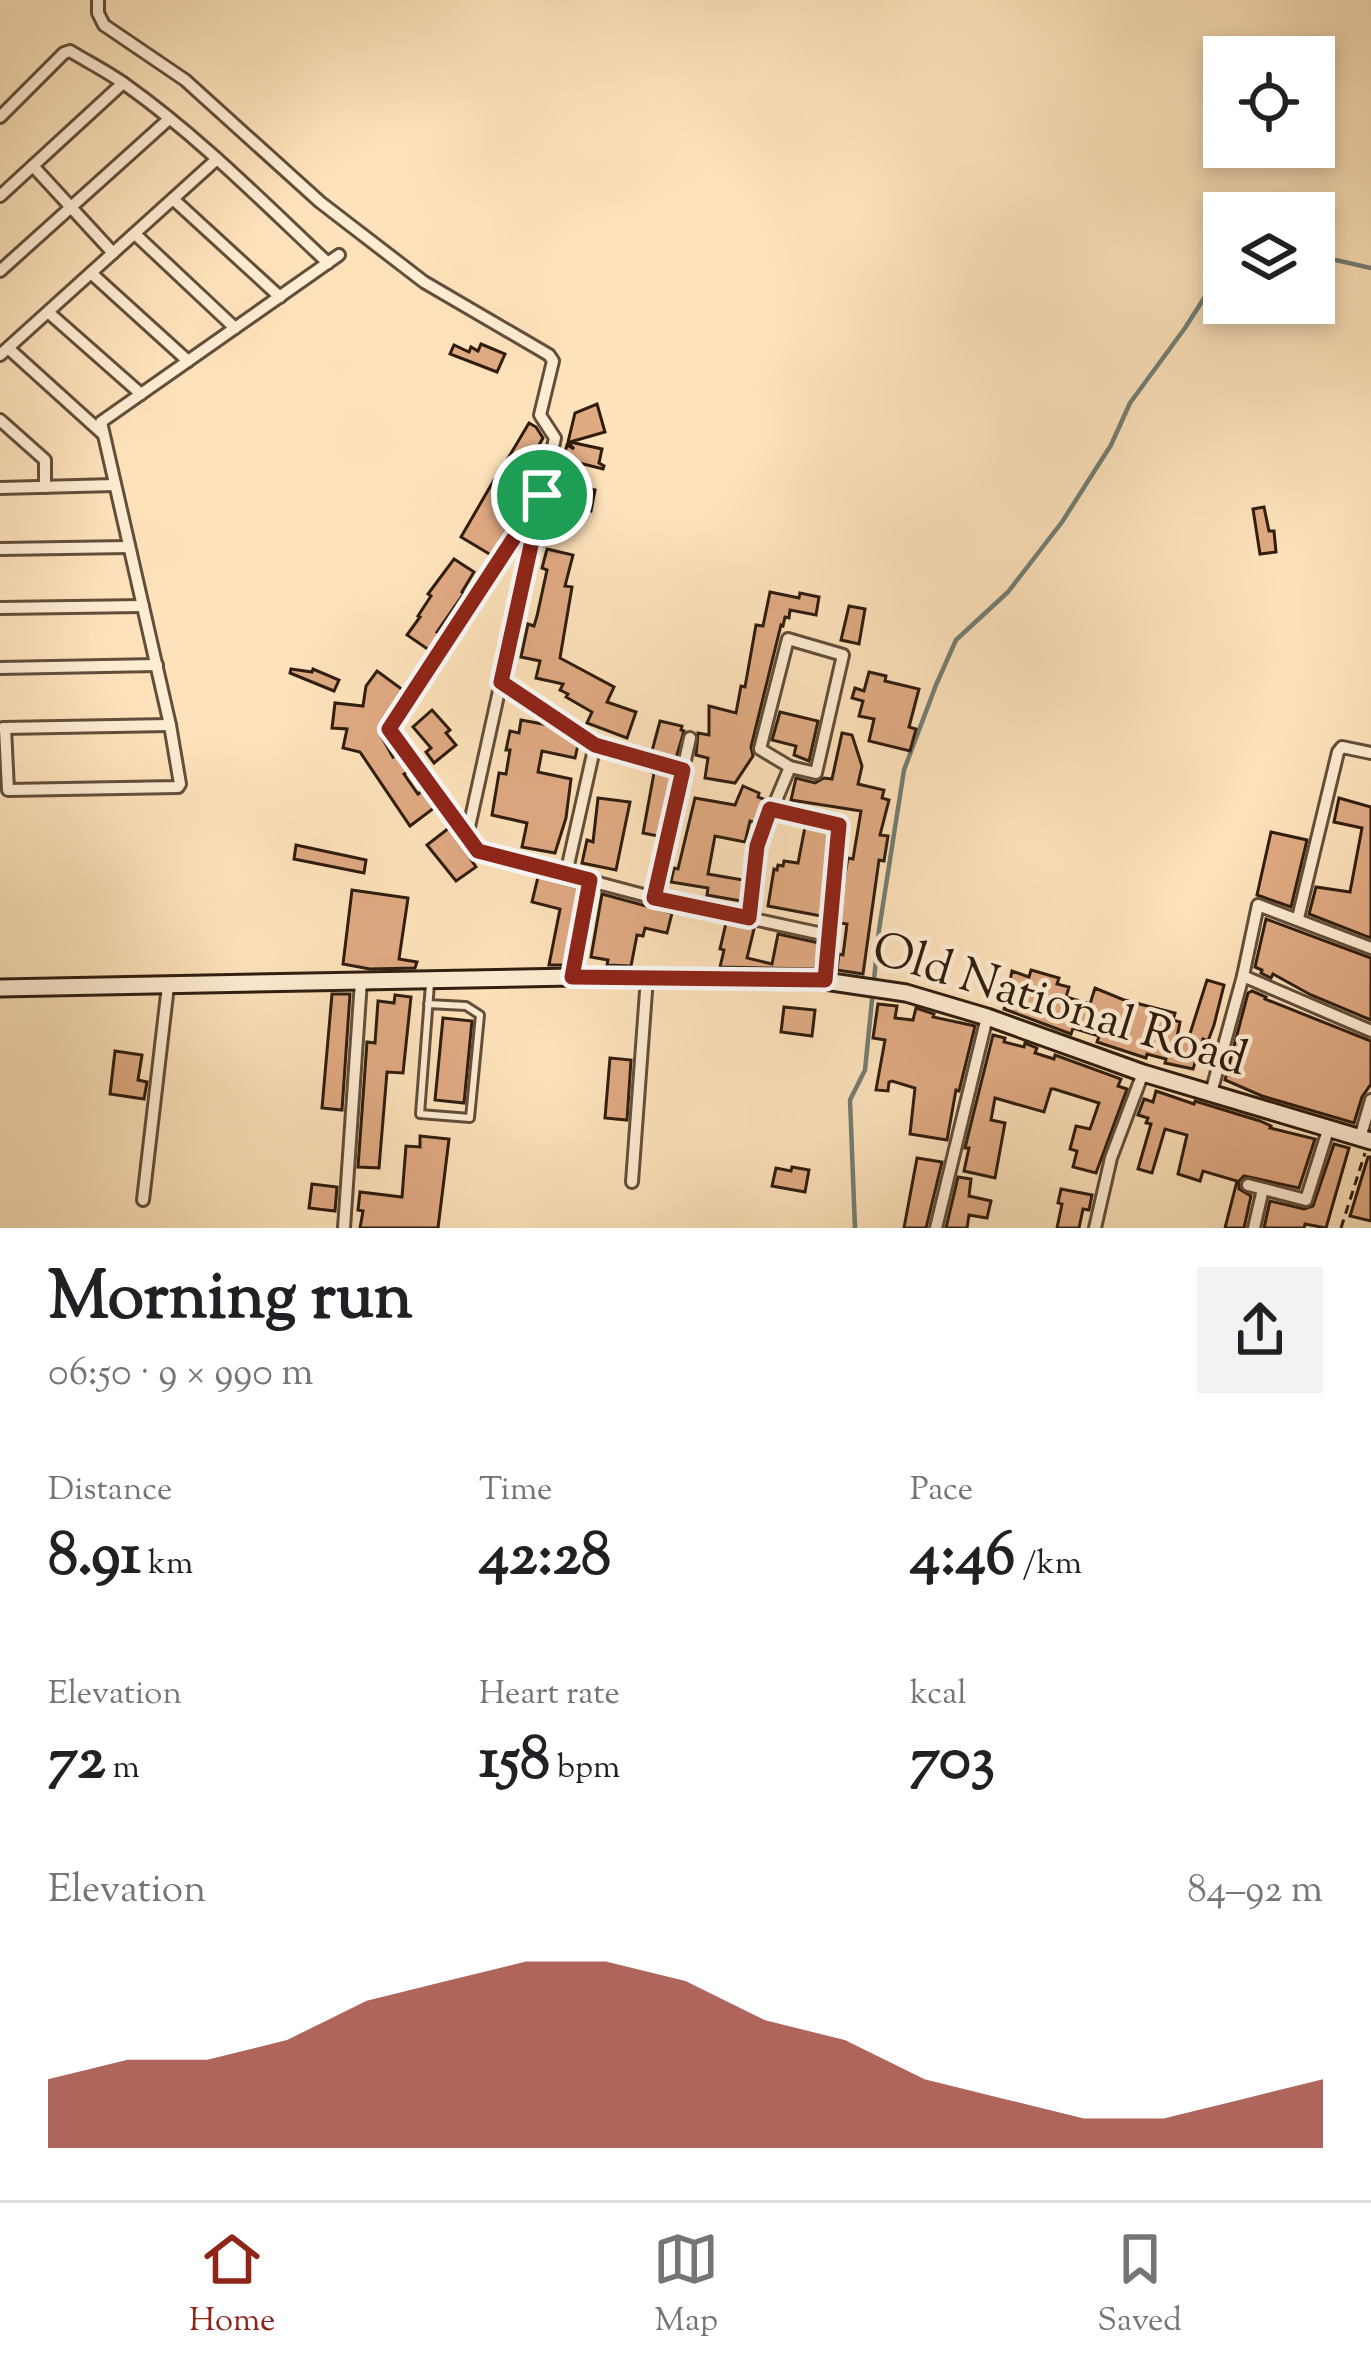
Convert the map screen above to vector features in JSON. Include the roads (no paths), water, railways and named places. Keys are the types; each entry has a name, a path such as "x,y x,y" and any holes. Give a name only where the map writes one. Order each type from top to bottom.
{"main road":[{"name":"Old National Road","path":"0,988 572,977 825,980 906,993 1142,1073 1367,1140"}],"street":[{"path":"98,0 104,25 184,80 320,202 424,282 553,361 540,415 555,438 467,836"},
{"path":"0,117 70,51 123,83 169,119 334,259 101,422 157,664 170,725 180,784 8,790 3,728 170,725"},
{"path":"0,196 123,83"},
{"path":"0,271 169,119"},
{"path":"104,435 4,351 218,159"},
{"path":"33,166 113,253"},
{"path":"173,199 280,297"},
{"path":"135,234 235,328"},
{"path":"91,273 188,361"},
{"path":"48,312 141,394"},
{"path":"0,420 45,460 45,487"},
{"path":"0,488 116,485"},
{"path":"542,495 389,729 478,851 654,898 827,935"},
{"path":"0,549 129,547"},
{"path":"0,608 143,605"},
{"path":"788,639 843,656 816,773 790,767 760,749 788,639"},
{"path":"0,668 157,664"},
{"path":"501,682 595,745 683,770"},
{"path":"654,898 690,738"},
{"path":"566,874 595,745"},
{"path":"1298,918 1338,752 1349,747 1371,754"},
{"path":"749,918 757,846 790,767"},
{"path":"770,809 839,825 825,980"},
{"path":"572,977 590,880"},
{"path":"1211,1093 1258,905 1371,948"},
{"path":"1243,976 1371,1031"},
{"path":"632,1182 647,978"},
{"path":"344,1228 361,982"},
{"path":"143,1200 168,986"},
{"path":"936,1228 987,1017"},
{"path":"1095,1228 1111,1158 1142,1073"},
{"path":"1367,1140 1371,1100"},
{"path":"1248,1185 1306,1200 1329,1127"},
{"path":"1254,1228 1263,1189"}],"lane":[{"path":"428,1004 466,1006 480,1016 470,1118 420,1114 428,1004 430,980"}],"waterway":[{"path":"1335,260 1371,268"},
{"path":"855,1228 850,1100 865,1070 879,930 904,770 956,640 1008,592 1062,522 1111,445 1130,403 1203,300"}]}
